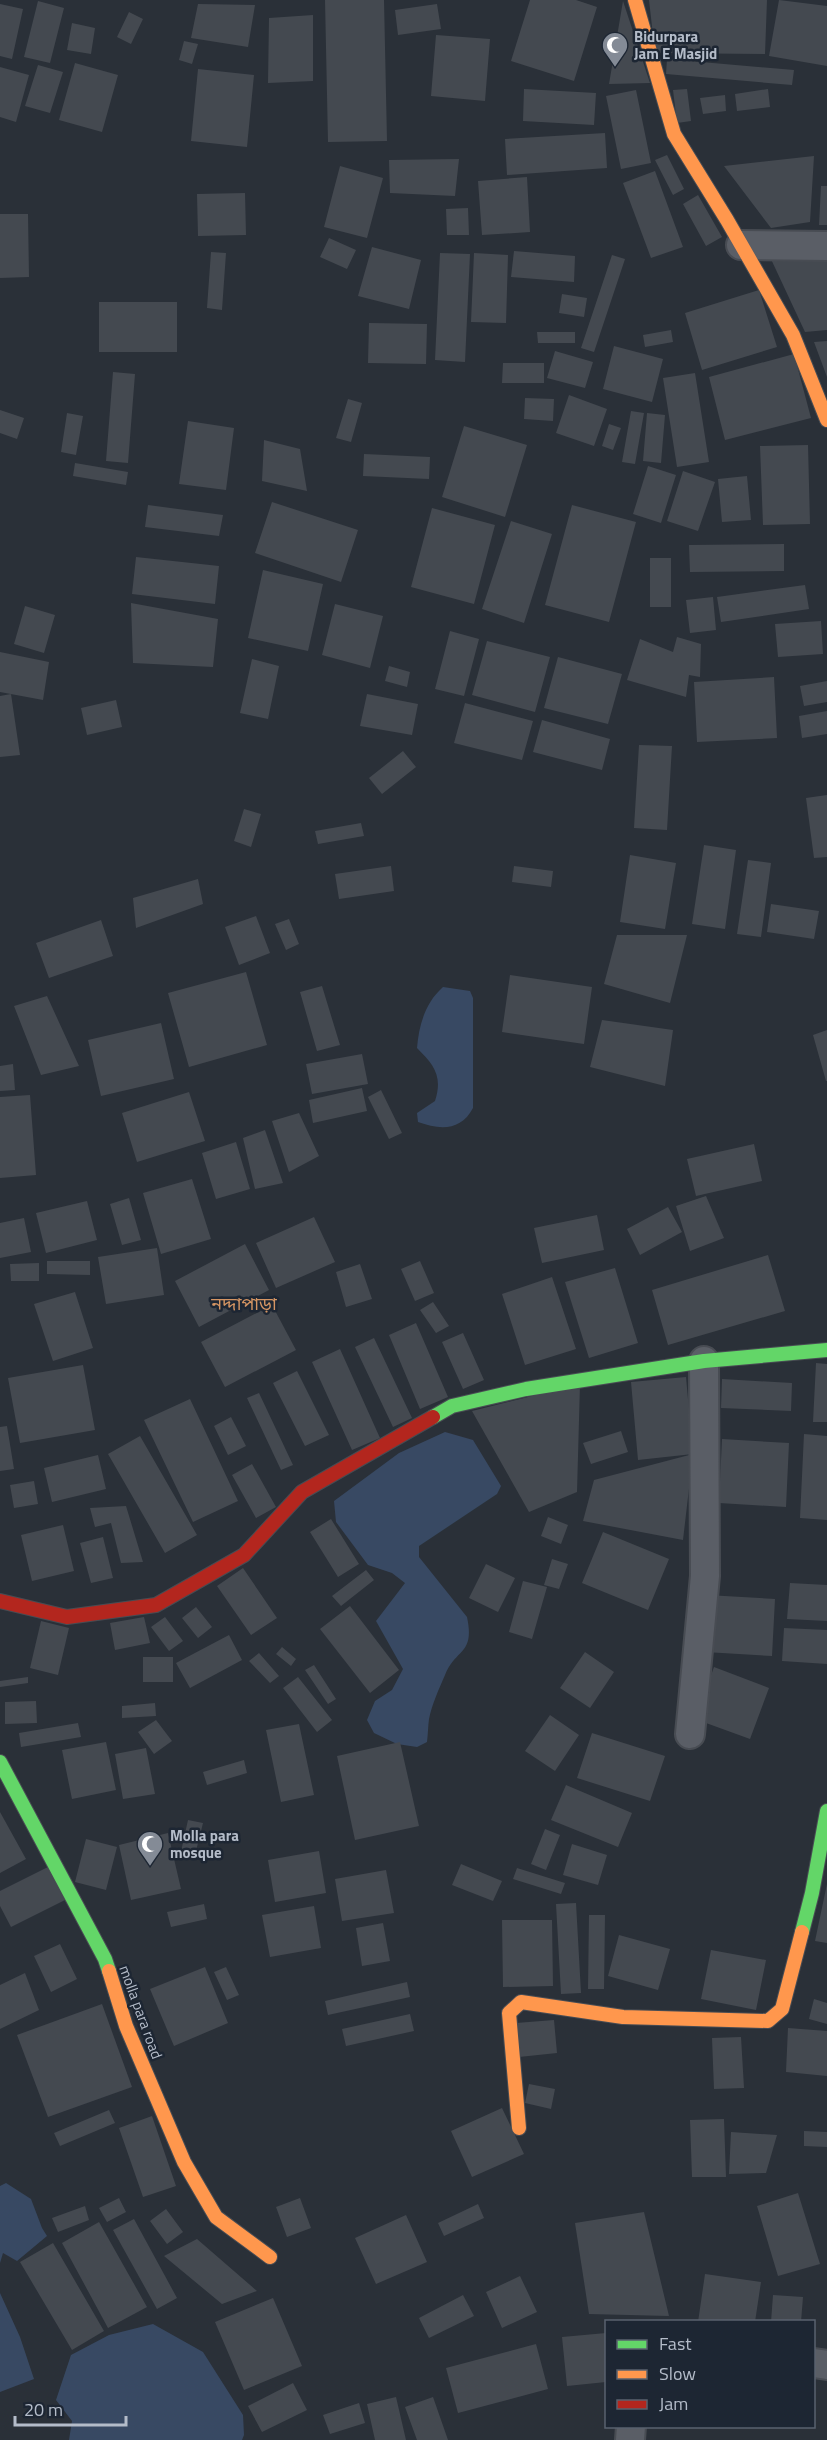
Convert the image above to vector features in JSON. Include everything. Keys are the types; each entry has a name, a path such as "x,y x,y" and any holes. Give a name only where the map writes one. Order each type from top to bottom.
{"street":[{"path":"635,0 674,134 793,335 827,420"},
{"path":"741,245 827,246"},
{"path":"0,1600 67,1617 156,1605 244,1556 302,1492 452,1406 526,1389 704,1361 827,1350"},
{"path":"690,1734 705,1576 704,1361"},
{"name":"molla para road","path":"0,1762 105,1959 126,2026 184,2162 216,2217 270,2257"},
{"path":"519,2128 509,2013 521,2002 624,2017 768,2021 782,2009 812,1893 827,1811"}],"water":[{"path":"443,987 470,991 473,998 473,1108 462,1121 449,1127 418,1122 417,1113 435,1101 437,1092 435,1072 417,1048 419,1031 427,1007"},
{"path":"445,1432 473,1440 501,1486 497,1494 419,1546 419,1557 467,1617 469,1629 466,1645 449,1666 434,1702 429,1719 427,1742 417,1747 397,1744 374,1733 367,1720 375,1701 392,1690 403,1669 376,1621 405,1583 392,1573 368,1565 336,1522 334,1501 399,1453"},
{"path":"6,2183 31,2199 47,2236 17,2261 3,2253 0,2263 0,2186"},
{"path":"0,2293 20,2337 34,2379 0,2392"},
{"path":"153,2324 203,2352 243,2415 242,2440 69,2440 72,2421 56,2400 71,2355 109,2335"}],"building":[{"path":"325,0 384,0 387,141 328,142"},
{"path":"530,0 576,0 597,7 574,81 511,61"},
{"path":"649,0 767,0 765,54 655,53"},
{"path":"779,0 827,6 827,66 769,56"},
{"path":"38,1 64,8 50,63 24,57"},
{"path":"623,1 650,83 609,84"},
{"path":"0,4 23,9 12,59 0,56"},
{"path":"198,4 255,5 248,47 191,38"},
{"path":"437,4 441,29 398,35 395,10"},
{"path":"129,12 143,19 131,44 117,37"},
{"path":"313,15 313,81 268,83 269,18"},
{"path":"72,23 95,28 91,54 67,50"},
{"path":"436,35 490,39 485,101 431,96"},
{"path":"184,41 198,44 192,64 179,60"},
{"path":"667,59 794,70 792,85 666,74"},
{"path":"75,63 118,75 102,132 59,120"},
{"path":"38,65 63,72 50,113 25,106"},
{"path":"0,67 29,75 16,122 0,117"},
{"path":"198,69 254,75 247,147 191,141"},
{"path":"524,89 596,93 594,125 523,121"},
{"path":"687,89 691,121 677,123 673,90"},
{"path":"768,89 770,107 737,111 735,94"},
{"path":"636,90 651,163 621,169 606,96"},
{"path":"725,95 726,111 703,114 700,98"},
{"path":"605,133 607,168 507,175 505,139"},
{"path":"667,155 684,189 673,195 655,160"},
{"path":"814,156 810,222 771,228 724,166"},
{"path":"459,159 455,196 390,193 389,160"},
{"path":"340,166 383,178 367,238 324,227"},
{"path":"655,171 683,247 651,258 623,183"},
{"path":"527,177 530,232 482,235 478,181"},
{"path":"821,186 827,186 827,225 819,225"},
{"path":"245,193 246,235 198,236 197,194"},
{"path":"698,195 722,237 706,246 683,204"},
{"path":"468,208 469,235 447,235 446,209"},
{"path":"0,214 28,214 29,277 0,278"},
{"path":"329,238 356,250 347,269 320,257"},
{"path":"372,247 421,260 409,309 358,296"},
{"path":"514,251 575,256 574,282 511,277"},
{"path":"211,252 226,253 222,310 207,308"},
{"path":"440,253 470,254 465,362 435,360"},
{"path":"474,253 508,255 506,323 471,322"},
{"path":"612,255 625,259 594,352 581,348"},
{"path":"827,256 827,330 805,332 770,257"},
{"path":"759,290 777,347 702,370 685,313"},
{"path":"562,294 587,298 584,317 559,313"},
{"path":"99,302 177,302 177,352 99,352"},
{"path":"369,323 427,324 426,364 368,363"},
{"path":"671,330 673,342 645,347 643,335"},
{"path":"537,332 575,332 575,343 538,343"},
{"path":"827,341 827,377 814,342"},
{"path":"614,346 663,359 652,402 603,389"},
{"path":"555,351 593,362 585,388 547,378"},
{"path":"794,354 811,418 725,440 709,377"},
{"path":"503,363 544,363 544,383 502,383"},
{"path":"113,372 135,374 128,463 106,461"},
{"path":"695,373 709,462 677,467 663,378"},
{"path":"569,395 607,409 594,446 556,433"},
{"path":"525,398 554,399 553,421 524,419"},
{"path":"348,399 362,403 351,442 336,438"},
{"path":"0,410 24,418 17,439 0,433"},
{"path":"631,411 644,413 635,464 622,462"},
{"path":"67,413 83,416 76,455 61,452"},
{"path":"647,413 665,415 661,463 643,461"},
{"path":"188,421 234,428 226,490 179,484"},
{"path":"609,424 621,428 613,450 602,446"},
{"path":"464,426 527,445 505,517 442,497"},
{"path":"264,440 300,449 307,491 262,481"},
{"path":"808,445 810,524 763,525 760,446"},
{"path":"364,454 430,457 429,479 363,476"},
{"path":"75,463 128,472 126,485 73,476"},
{"path":"648,466 676,475 661,523 633,514"},
{"path":"683,471 715,482 698,531 667,521"},
{"path":"747,476 751,520 722,522 718,479"},
{"path":"272,502 358,530 341,582 255,553"},
{"path":"148,505 223,515 219,536 145,527"},
{"path":"572,505 636,522 609,622 545,605"},
{"path":"432,508 495,525 474,604 411,587"},
{"path":"511,521 552,534 524,623 482,609"},
{"path":"784,544 784,571 690,572 689,545"},
{"path":"136,557 219,566 215,604 132,594"},
{"path":"650,558 671,558 671,607 650,607"},
{"path":"263,570 323,584 308,651 248,638"},
{"path":"805,585 809,609 721,622 717,597"},
{"path":"713,597 716,630 690,633 686,600"},
{"path":"131,603 218,619 213,667 133,663"},
{"path":"335,604 383,616 370,668 322,655"},
{"path":"25,606 55,615 44,653 14,644"},
{"path":"821,621 823,654 778,657 775,624"},
{"path":"450,631 479,639 464,696 435,689"},
{"path":"677,637 701,644 700,677 689,675 686,697 627,680 640,639 673,652"},
{"path":"487,641 550,657 535,712 472,695"},
{"path":"0,652 49,662 43,700 0,692"},
{"path":"558,657 622,674 608,724 544,708"},
{"path":"252,659 279,666 268,719 240,713"},
{"path":"389,666 410,672 407,687 385,681"},
{"path":"774,677 777,738 697,742 694,682"},
{"path":"827,681 827,702 804,706 800,686"},
{"path":"11,694 20,755 0,757 0,696"},
{"path":"367,694 418,704 412,735 360,726"},
{"path":"116,700 122,727 87,735 81,708"},
{"path":"465,703 533,721 522,760 454,743"},
{"path":"827,711 827,734 802,738 799,716"},
{"path":"542,720 610,739 602,770 533,752"},
{"path":"639,745 672,746 667,830 634,828"},
{"path":"403,751 416,767 382,794 369,778"},
{"path":"827,795 827,857 814,858 806,798"},
{"path":"244,809 261,814 251,847 234,841"},
{"path":"361,823 364,836 318,844 315,831"},
{"path":"704,845 736,850 725,929 692,924"},
{"path":"630,855 676,863 665,929 620,922"},
{"path":"748,860 771,863 761,937 737,934"},
{"path":"391,866 394,891 339,899 335,874"},
{"path":"514,866 553,871 551,887 512,882"},
{"path":"198,879 203,904 136,928 133,898"},
{"path":"771,904 819,911 814,939 767,932"},
{"path":"256,916 270,953 239,965 225,927"},
{"path":"289,919 299,944 286,950 275,924"},
{"path":"101,920 113,956 49,978 36,943"},
{"path":"617,935 687,935 670,1003 604,984"},
{"path":"246,972 267,1045 189,1067 168,993"},
{"path":"510,975 592,987 584,1044 502,1032"},
{"path":"322,986 340,1045 317,1051 300,992"},
{"path":"47,996 79,1066 41,1075 14,1006"},
{"path":"602,1020 673,1030 665,1086 590,1067"},
{"path":"161,1023 174,1079 101,1096 88,1040"},
{"path":"827,1030 827,1081 826,1081 813,1035"},
{"path":"362,1054 368,1084 312,1094 306,1064"},
{"path":"13,1064 15,1090 0,1091 0,1066"},
{"path":"362,1088 367,1111 313,1123 309,1100"},
{"path":"381,1090 402,1133 389,1139 368,1097"},
{"path":"189,1092 205,1141 137,1162 122,1113"},
{"path":"30,1095 36,1175 0,1178 0,1097"},
{"path":"299,1113 319,1156 289,1172 272,1121"},
{"path":"265,1130 283,1183 255,1189 243,1138"},
{"path":"236,1142 250,1189 216,1199 202,1153"},
{"path":"754,1144 762,1181 696,1196 687,1159"},
{"path":"192,1179 211,1239 161,1254 143,1193"},
{"path":"706,1196 724,1238 690,1251 676,1206"},
{"path":"129,1198 141,1240 122,1245 110,1204"},
{"path":"87,1201 97,1240 46,1253 36,1213"},
{"path":"668,1207 682,1232 640,1255 627,1229"},
{"path":"597,1215 604,1250 542,1263 534,1228"},
{"path":"314,1217 335,1262 276,1288 256,1243"},
{"path":"24,1218 31,1252 0,1258 0,1223"},
{"path":"245,1244 269,1290 199,1327 175,1281"},
{"path":"157,1248 164,1295 106,1304 98,1257"},
{"path":"768,1255 785,1311 668,1345 652,1290"},
{"path":"47,1261 90,1261 90,1275 47,1274"},
{"path":"420,1261 434,1293 415,1301 401,1269"},
{"path":"39,1263 39,1281 11,1281 10,1264"},
{"path":"360,1264 372,1299 346,1307 336,1272"},
{"path":"615,1268 638,1343 589,1358 565,1282"},
{"path":"552,1277 576,1349 525,1365 502,1294"},
{"path":"75,1292 93,1348 53,1361 34,1304"},
{"path":"433,1302 449,1326 436,1333 420,1310"},
{"path":"272,1305 296,1350 225,1387 201,1342"},
{"path":"416,1323 448,1397 420,1409 389,1335"},
{"path":"463,1333 484,1380 463,1389 442,1342"},
{"path":"374,1338 412,1418 393,1427 355,1347"},
{"path":"340,1349 380,1438 352,1450 312,1362"},
{"path":"816,1363 827,1364 827,1422 813,1422"},
{"path":"83,1365 95,1430 20,1443 8,1378"},
{"path":"297,1371 329,1435 305,1446 273,1383"},
{"path":"686,1377 693,1454 638,1460 631,1382"},
{"path":"722,1379 792,1383 791,1411 721,1408"},
{"path":"580,1384 577,1492 529,1512 472,1411"},
{"path":"259,1393 293,1465 281,1470 247,1398"},
{"path":"190,1399 238,1501 193,1522 144,1420"},
{"path":"231,1417 246,1446 228,1455 214,1426"},
{"path":"7,1426 14,1469 0,1471 0,1427"},
{"path":"621,1431 628,1452 591,1464 583,1443"},
{"path":"804,1434 827,1436 827,1520 800,1518"},
{"path":"140,1436 197,1535 165,1553 108,1454"},
{"path":"722,1439 789,1443 786,1507 719,1503"},
{"path":"693,1454 683,1540 583,1521 594,1480"},
{"path":"98,1455 106,1489 52,1502 44,1468"},
{"path":"252,1464 276,1507 256,1518 232,1475"},
{"path":"34,1481 38,1504 14,1508 10,1485"},
{"path":"126,1506 143,1562 121,1563 111,1523 95,1527 90,1508"},
{"path":"548,1517 568,1525 561,1544 541,1536"},
{"path":"331,1519 359,1564 338,1577 310,1532"},
{"path":"63,1525 74,1571 32,1581 21,1535"},
{"path":"603,1532 669,1559 648,1610 582,1583"},
{"path":"103,1537 113,1578 91,1583 80,1543"},
{"path":"552,1559 568,1564 559,1589 544,1585"},
{"path":"486,1564 515,1578 498,1612 469,1598"},
{"path":"243,1568 277,1618 251,1635 217,1586"},
{"path":"366,1570 374,1580 341,1606 332,1596"},
{"path":"523,1581 547,1587 532,1639 509,1632"},
{"path":"790,1583 827,1585 827,1621 787,1619"},
{"path":"707,1595 775,1599 772,1656 705,1652"},
{"path":"350,1606 399,1670 370,1693 320,1629"},
{"path":"196,1607 212,1627 198,1638 182,1618"},
{"path":"144,1617 150,1643 115,1650 110,1623"},
{"path":"165,1617 183,1641 169,1651 151,1627"},
{"path":"41,1621 69,1628 58,1675 30,1668"},
{"path":"784,1628 827,1630 827,1664 782,1661"},
{"path":"229,1635 242,1660 190,1688 176,1663"},
{"path":"282,1647 296,1659 291,1666 276,1654"},
{"path":"585,1652 614,1672 590,1708 560,1688"},
{"path":"259,1653 279,1676 270,1683 249,1661"},
{"path":"143,1657 173,1657 173,1682 143,1682"},
{"path":"314,1665 336,1699 328,1704 305,1670"},
{"path":"714,1667 769,1688 750,1739 695,1719"},
{"path":"28,1677 28,1683 0,1687 0,1681"},
{"path":"298,1677 332,1720 317,1732 283,1688"},
{"path":"36,1701 37,1723 5,1724 5,1702"},
{"path":"155,1703 156,1716 122,1718 122,1706"},
{"path":"550,1715 579,1735 555,1771 525,1751"},
{"path":"156,1720 172,1741 154,1754 138,1732"},
{"path":"78,1723 81,1737 21,1747 19,1733"},
{"path":"299,1724 314,1795 281,1802 266,1730"},
{"path":"592,1733 665,1756 650,1801 577,1778"},
{"path":"106,1742 116,1790 72,1799 62,1750"},
{"path":"400,1742 419,1826 355,1840 337,1756"},
{"path":"146,1748 155,1794 123,1799 115,1754"},
{"path":"244,1760 247,1773 207,1785 203,1772"},
{"path":"566,1785 632,1813 618,1847 551,1820"},
{"path":"0,1812 26,1859 0,1873"},
{"path":"188,1820 203,1823 194,1859 180,1856"},
{"path":"545,1829 560,1835 546,1870 531,1864"},
{"name":"Molla para mosque","path":"168,1833 181,1889 131,1900 119,1845"},
{"path":"86,1839 117,1847 106,1890 75,1882"},
{"path":"572,1844 607,1855 598,1885 563,1875"},
{"path":"319,1851 326,1893 275,1902 268,1860"},
{"path":"461,1864 502,1881 493,1901 452,1885"},
{"path":"48,1867 65,1900 11,1927 0,1906 0,1891"},
{"path":"517,1868 565,1883 561,1894 513,1879"},
{"path":"386,1870 394,1913 342,1921 335,1879"},
{"path":"827,1884 827,1943 815,1941"},
{"path":"576,1903 581,1993 561,1994 556,1904"},
{"path":"204,1904 207,1919 171,1927 167,1912"},
{"path":"314,1906 321,1948 270,1957 262,1915"},
{"path":"589,1915 605,1915 604,1989 588,1989"},
{"path":"502,1920 552,1920 553,1986 503,1987"},
{"path":"383,1923 390,1961 362,1966 356,1928"},
{"path":"619,1935 670,1949 658,1990 608,1976"},
{"path":"60,1944 77,1979 51,1992 34,1956"},
{"path":"711,1950 766,1960 756,2010 701,1999"},
{"path":"205,1967 228,2023 174,2046 150,1989"},
{"path":"226,1967 239,1995 227,2000 214,1972"},
{"path":"25,1973 39,2010 0,2029 0,1985"},
{"path":"407,1982 410,1997 328,2015 325,2001"},
{"path":"814,1999 827,2003 827,2024 809,2019"},
{"path":"102,2004 132,2087 48,2117 17,2035"},
{"path":"410,2014 414,2031 346,2046 342,2029"},
{"path":"554,2020 557,2053 519,2057 516,2023"},
{"path":"788,2028 827,2031 827,2076 786,2072"},
{"path":"741,2037 744,2088 714,2089 712,2038"},
{"path":"529,2084 555,2089 551,2109 525,2103"},
{"path":"502,2108 524,2154 472,2177 451,2131"},
{"path":"109,2110 115,2123 60,2146 54,2133"},
{"path":"152,2116 176,2186 143,2197 119,2128"},
{"path":"724,2119 726,2177 692,2177 690,2120"},
{"path":"804,2131 827,2132 827,2147 804,2146"},
{"path":"731,2132 777,2135 766,2173 729,2174"},
{"path":"798,2193 820,2264 778,2276 757,2206"},
{"path":"119,2198 126,2212 107,2222 99,2208"},
{"path":"300,2198 311,2228 287,2237 276,2207"},
{"path":"478,2204 484,2218 444,2236 438,2223"},
{"path":"85,2206 89,2220 58,2232 52,2218"},
{"path":"166,2209 183,2232 167,2244 150,2221"},
{"path":"644,2212 669,2316 589,2314 575,2223"},
{"path":"406,2215 427,2262 376,2284 355,2238"},
{"path":"134,2219 177,2298 157,2309 113,2230"},
{"path":"99,2222 147,2307 108,2328 62,2243"},
{"path":"197,2239 257,2291 222,2304 164,2256"},
{"path":"53,2243 104,2331 72,2350 20,2262"},
{"path":"705,2274 761,2282 755,2320 698,2320"},
{"path":"520,2276 537,2312 502,2328 486,2292"},
{"path":"463,2295 474,2316 429,2338 419,2318"},
{"path":"773,2295 803,2297 801,2320 771,2320"},
{"path":"273,2298 302,2366 244,2390 215,2322"},
{"path":"605,2333 605,2382 567,2386 562,2337"},
{"path":"536,2344 548,2389 458,2413 446,2368"},
{"path":"293,2383 307,2410 262,2432 248,2406"},
{"path":"396,2397 406,2440 375,2440 367,2404"},
{"path":"433,2397 448,2440 417,2440 405,2407"},
{"path":"359,2403 365,2423 330,2434 323,2415"}],"traffic: fast":[{"path":"433,1417 452,1406 526,1389 704,1361 827,1350"},
{"path":"0,1762 105,1959 109,1971"},
{"path":"802,1932 812,1893 827,1811"}],"traffic: slow":[{"path":"635,0 674,134 793,335 827,420"},
{"path":"519,2128 509,2013 521,2002 623,2017 768,2021 782,2009 802,1932"},
{"path":"109,1971 126,2026 184,2162 216,2217 270,2257"}],"traffic: jam":[{"path":"0,1601 67,1617 156,1605 244,1555 302,1492 433,1417"}],"place":[{"name":"Bidurpara Jam E Masjid","path":"615,68"},
{"name":"Molla para mosque","path":"150,1867"}],"district":[{"name":"নদ্দাপাড়া","path":"244,1303"}]}
